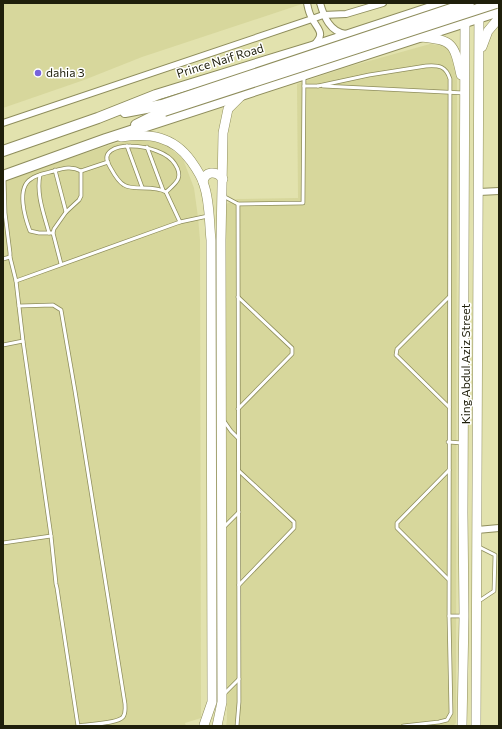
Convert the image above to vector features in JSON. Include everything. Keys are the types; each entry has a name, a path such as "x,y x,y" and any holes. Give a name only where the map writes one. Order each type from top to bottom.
{"main road":[{"name":"Prince Naif Road","path":"3,151 98,118 156,95 312,47 446,3"},
{"path":"106,139 163,108 469,3"},
{"path":"98,118 163,108 496,3"},
{"path":"3,176 106,139 499,11"},
{"path":"386,23 402,24 407,26 409,29 410,36 396,45"}],"street":[{"path":"307,3 312,19 320,30 319,38 312,47"},
{"path":"320,3 323,15 335,30 340,33 350,34"},
{"path":"3,123 323,15 346,14 383,3"},
{"path":"415,13 433,3"},
{"name":"King Abdul Aziz Street","path":"462,726 464,616 465,3"},
{"name":"King Abdul Aziz Street","path":"476,726 479,3"},
{"path":"479,62 485,37 492,25 499,18"},
{"path":"420,37 441,39 450,44 455,50 465,93"},
{"path":"216,726 222,702 221,240 223,133 228,109 242,95"},
{"path":"106,139 146,135 161,138 172,143 182,150 196,168 203,182 206,197 211,240 212,702 206,726"},
{"path":"203,182 207,174 212,172 217,173 223,179"},
{"path":"479,192 499,191"},
{"path":"477,530 499,528"}],"lane":[{"path":"318,86 436,65 442,67 448,72 450,79 448,442 451,713 447,720 421,725 403,726"},
{"path":"223,193 226,197 238,204 303,203 304,75"},
{"path":"304,86 465,93"},
{"path":"127,146 142,187"},
{"path":"127,146 147,147 166,154 174,161 177,167 179,174 176,184 164,191 142,187 132,188 123,185 118,180 108,162 107,157 109,152 113,149 127,146"},
{"path":"147,147 164,191 180,222"},
{"path":"51,233 30,231 22,198 26,183 30,179 55,170 76,168 81,171 108,162"},
{"path":"55,170 66,212"},
{"path":"51,233 66,212 79,200 81,196 81,171"},
{"path":"40,175 38,184 40,195 61,264"},
{"path":"3,176 10,257 16,281 23,341 51,536 56,584 78,726 117,721 122,717 125,711 125,704 61,310 53,305 19,306"},
{"path":"238,204 238,726"},
{"path":"16,281 180,222 209,216"},
{"path":"3,259 10,257"},
{"path":"238,296 292,348 292,354 238,409"},
{"path":"449,297 396,349 396,355 449,406"},
{"path":"3,345 23,341"},
{"path":"221,416 238,438"},
{"path":"231,430 238,429"},
{"path":"448,442 464,443"},
{"path":"238,470 294,522 294,528 239,585"},
{"path":"449,470 397,523 397,528 449,580"},
{"path":"221,535 224,526 239,512"},
{"path":"3,543 51,536"},
{"path":"477,546 497,555 494,591"},
{"path":"476,604 494,591 499,590"},
{"path":"449,616 464,616"},
{"path":"222,702 225,693 239,679"}],"shaded area":[{"path":"3,3 305,3 142,57 84,80 3,108"},
{"path":"430,44 444,46 453,53 457,68 456,723 453,726 226,726 226,204 237,199 298,198 297,84 344,68"},
{"path":"145,139 166,145 183,159 194,188 198,217 200,240 201,718 185,723 186,726 3,726 3,180 110,145 126,141"}],"place":[{"name":"dahia 3","path":"38,73"}]}
